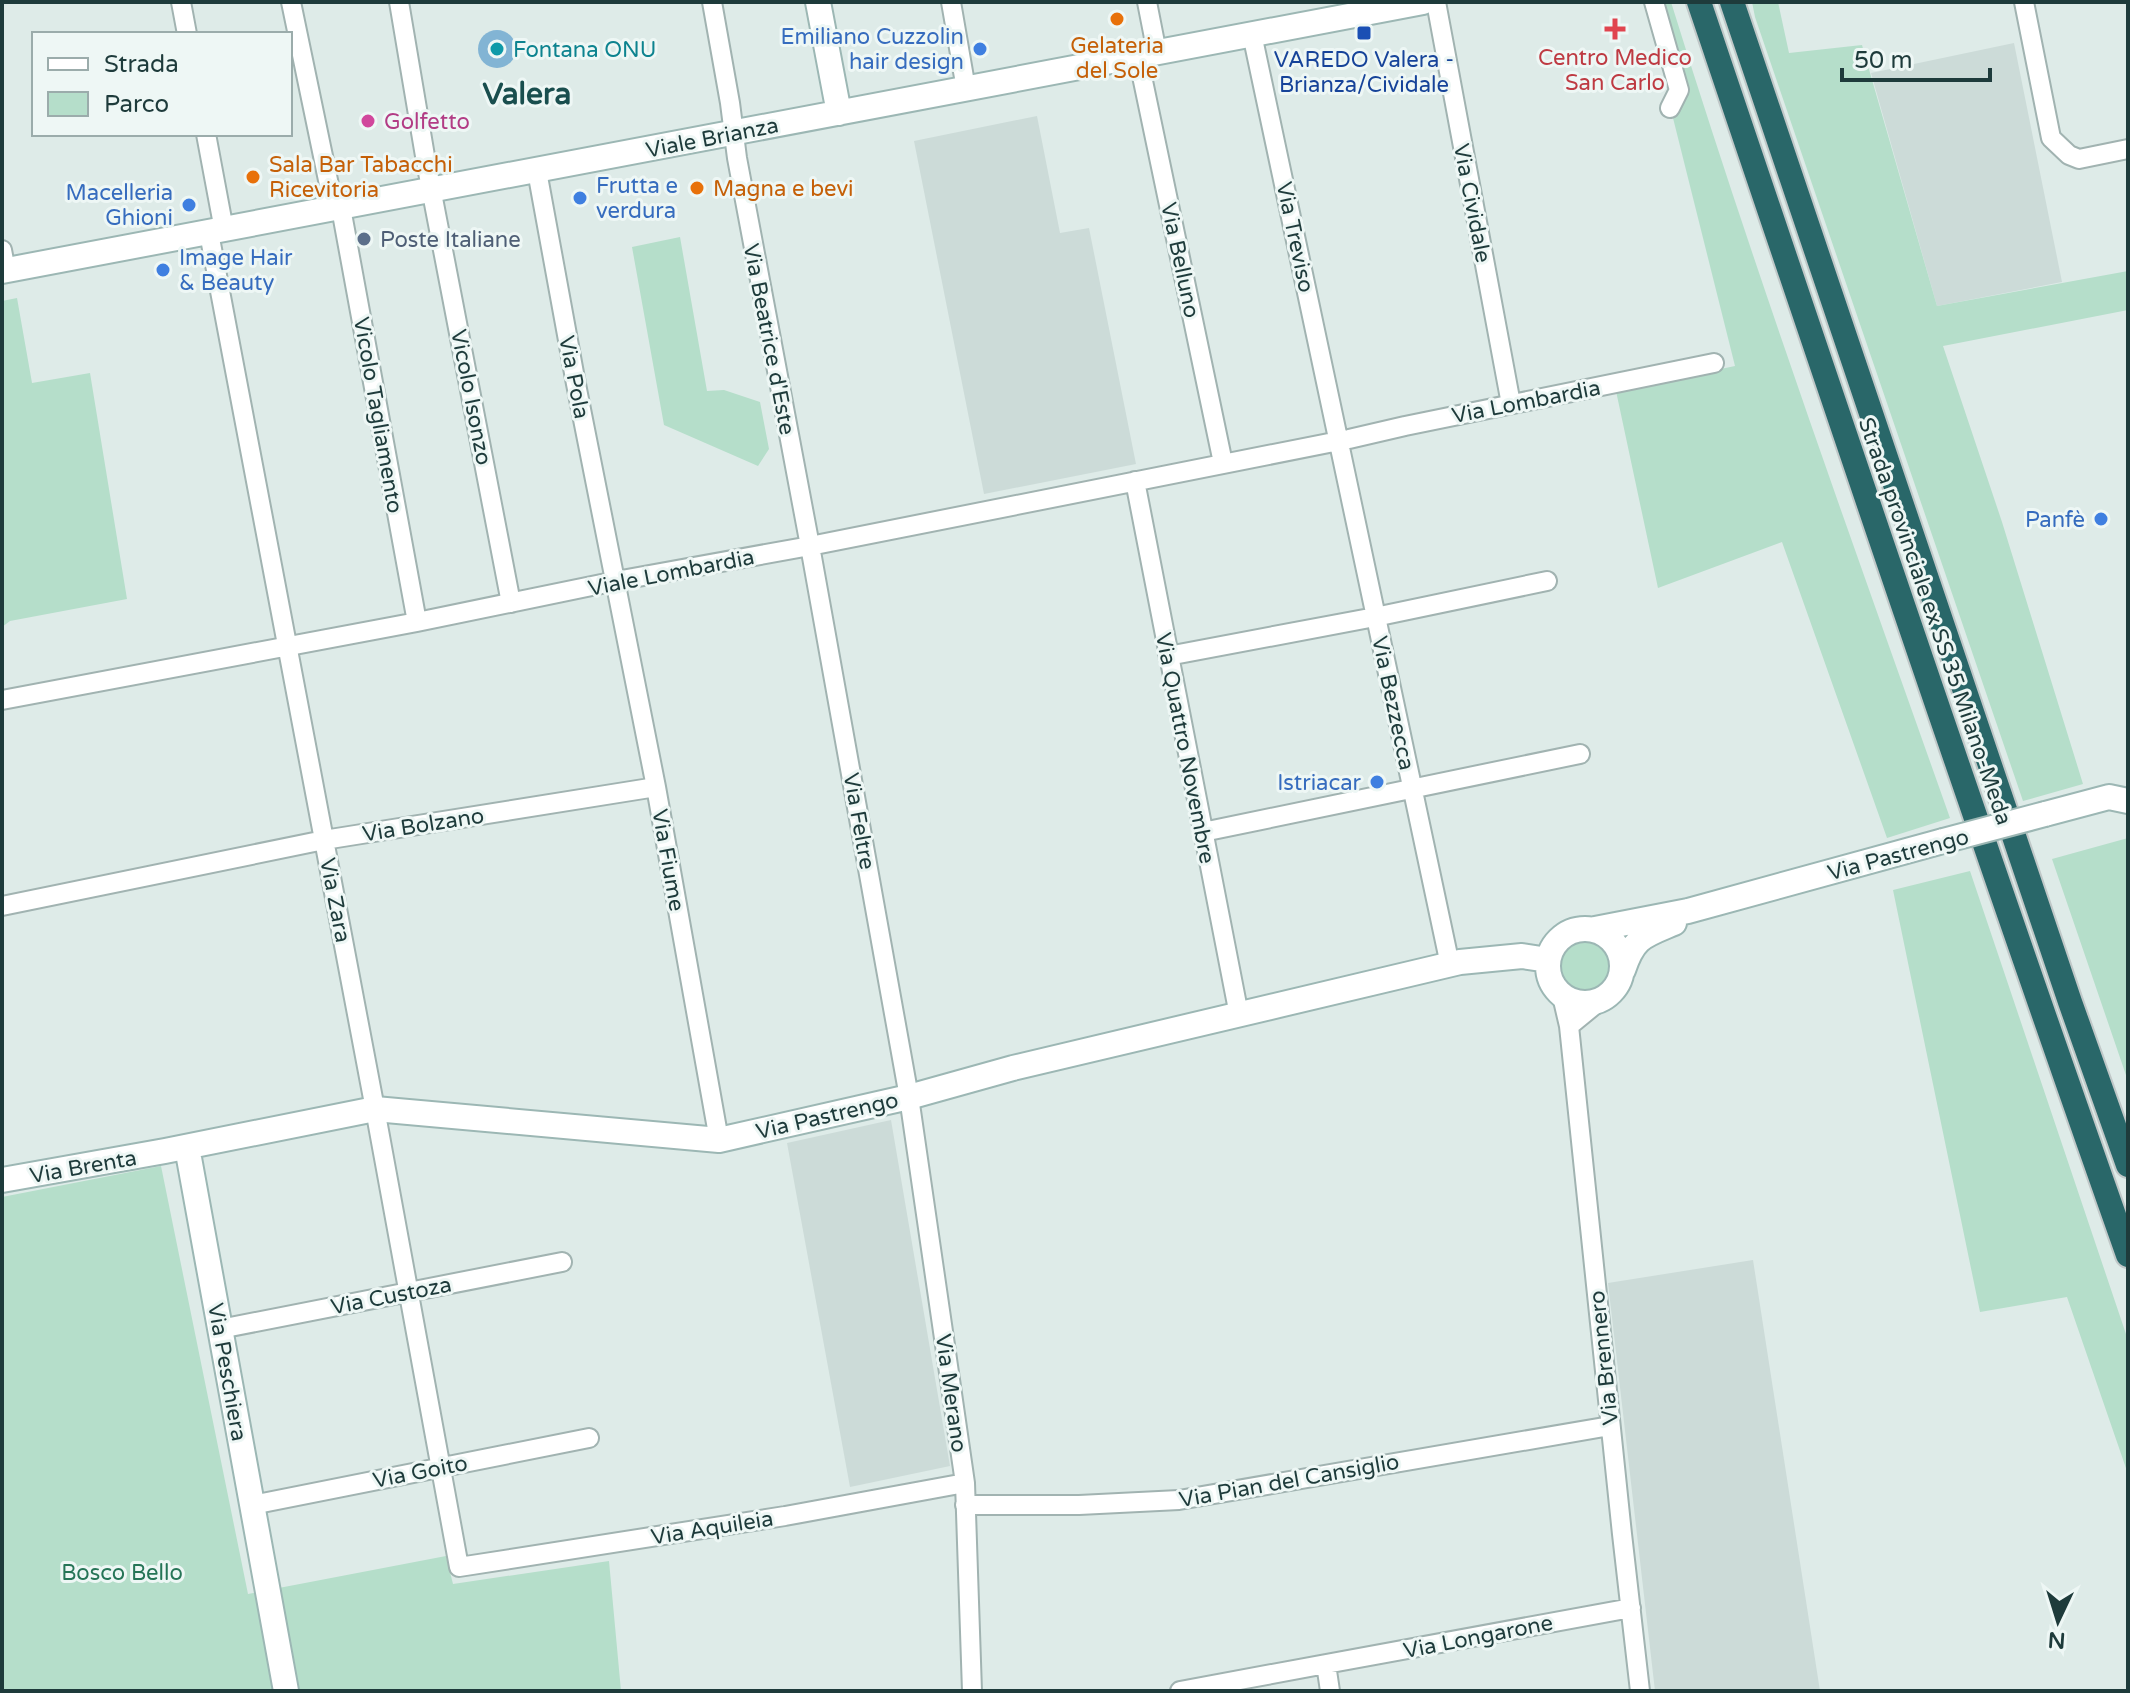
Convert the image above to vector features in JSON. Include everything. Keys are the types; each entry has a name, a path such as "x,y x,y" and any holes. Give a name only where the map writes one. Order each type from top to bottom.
{"highway":[{"name":"Strada provinciale ex SS 35 Milano-Meda","path":"1699,2 2048,1030 2128,1255"},
{"name":"Strada provinciale ex SS 35 Milano-Meda","path":"1735,9 2128,1165"}],"street":[{"path":"181,2 187,32"},
{"name":"Vicolo Tagliamento","path":"291,2 338,208 417,622"},
{"name":"Vicolo Isonzo","path":"399,2 511,603"},
{"name":"Via Beatrice d'Este","path":"712,2 737,158 810,546"},
{"path":"818,2 839,113"},
{"path":"951,2 966,89"},
{"name":"Via Belluno","path":"1147,2 1148,55 1223,463"},
{"name":"Viale Brianza","path":"3,264 217,231 1423,2"},
{"name":"Via Cividale","path":"1436,2 1511,404"},
{"path":"1654,2 1679,90 1670,108"},
{"path":"2024,2 2051,138 2069,155 2079,159 2128,149"},
{"name":"Via Treviso","path":"1252,34 1339,440"},
{"name":"Via Zara","path":"206,136 217,231 288,647 459,1567"},
{"name":"Via Pola","path":"537,171 616,581"},
{"name":"Via Lombardia","path":"1339,440 1714,363"},
{"name":"Viale Lombardia","path":"2,700 810,546 1339,440"},
{"name":"Via Bezzecca","path":"1339,440 1450,965"},
{"name":"Via Quattro Novembre","path":"1135,481 1239,1015"},
{"name":"Via Feltre","path":"810,546 909,1097"},
{"name":"Via Fiume","path":"616,581 719,1140"},
{"path":"1168,656 1547,581"},
{"path":"1203,832 1580,754"},
{"name":"Via Pastrengo","path":"1595,929 1688,911 2045,814 2118,799 2128,778"},
{"name":"Via Bolzano","path":"2,906 324,840 656,787"},
{"name":"Via Pastrengo","path":"1623,970 1630,949 1647,934 1676,923 1688,911"},
{"path":"1569,1026 1610,994 1623,970 1618,947 1607,935 1595,929 1573,930 1553,946 1548,960 1554,987 1574,1002 1590,1003 1602,999"},
{"name":"Via Pastrengo","path":"1480,960 1562,936"},
{"name":"Via Pastrengo","path":"176,1149 375,1109 719,1140 909,1097 1013,1068 1460,962 1522,956 1548,960"},
{"name":"Via Brennero","path":"1562,996 1569,1026 1640,1691"},
{"name":"Via Merano","path":"909,1097 965,1483 972,1691"},
{"name":"Via Brenta","path":"2,1180 176,1149"},
{"name":"Via Peschiera","path":"176,1149 220,1329 286,1691"},
{"name":"Via Custoza","path":"220,1329 562,1262"},
{"name":"Via Pian del Cansiglio","path":"965,1505 1079,1505 1179,1500 1610,1426"},
{"name":"Via Goito","path":"252,1505 589,1438"},
{"name":"Via Aquileia","path":"459,1567 785,1516 965,1483"},
{"name":"Via Longarone","path":"1180,1691 1631,1608"},
{"path":"1326,1664 1330,1691"}],"shaded area":[{"path":"2014,43 2062,282 1937,306 1871,73"},
{"path":"1037,116 1060,233 1089,228 1136,464 984,494 914,141"},
{"path":"891,1120 950,1466 850,1487 787,1143"},
{"path":"1753,1260 1820,1691 1655,1691 1608,1283"}],"green space":[{"path":"1662,2 1671,2 1771,309 1950,818 1887,838 1782,542 1658,588 1616,391 1735,366 1673,118 1689,91"},
{"path":"1752,2 1778,2 1789,53 1862,45 1937,306 2128,271 2128,310 1943,346 2002,522 2083,784 2023,801"},
{"path":"680,237 707,391 724,390 760,402 769,449 758,466 664,425 632,247"},
{"path":"17,298 32,383 90,373 127,599 10,621 2,627 2,301"},
{"path":"2128,838 2128,1081 2052,859"},
{"path":"1970,871 2128,1340 2128,1474 2067,1297 1980,1312 1893,890"},
{"path":"1584,942 1601,950 1609,967 1601,984 1584,992 1567,984 1559,967 1567,950"},
{"name":"Bosco Bello","path":"161,1166 248,1594 446,1556 453,1584 609,1561 621,1691 2,1691 2,1197"}],"water":[{"name":"Fontana ONU","path":"497,30 511,35 516,49 511,63 497,68 483,63 478,49 483,35"}],"place":[{"name":"Gelateria del Sole","path":"1117,19"},
{"name":"Centro Medico San Carlo","path":"1615,29"},
{"name":"VAREDO Valera - Brianza/Cividale","path":"1364,33"},
{"name":"Fontana ONU","path":"497,49"},
{"name":"Emiliano Cuzzolin hair design","path":"980,49"},
{"name":"Golfetto","path":"368,121"},
{"name":"Sala Bar Tabacchi Ricevitoria","path":"253,177"},
{"name":"Magna e bevi","path":"697,188"},
{"name":"Frutta e verdura","path":"580,198"},
{"name":"Macelleria Ghioni","path":"189,205"},
{"name":"Poste Italiane","path":"364,239"},
{"name":"Image Hair & Beauty","path":"163,270"},
{"name":"Panfè","path":"2101,519"},
{"name":"Istriacar","path":"1377,782"}],"district":[{"name":"Valera","path":"527,94"}]}
